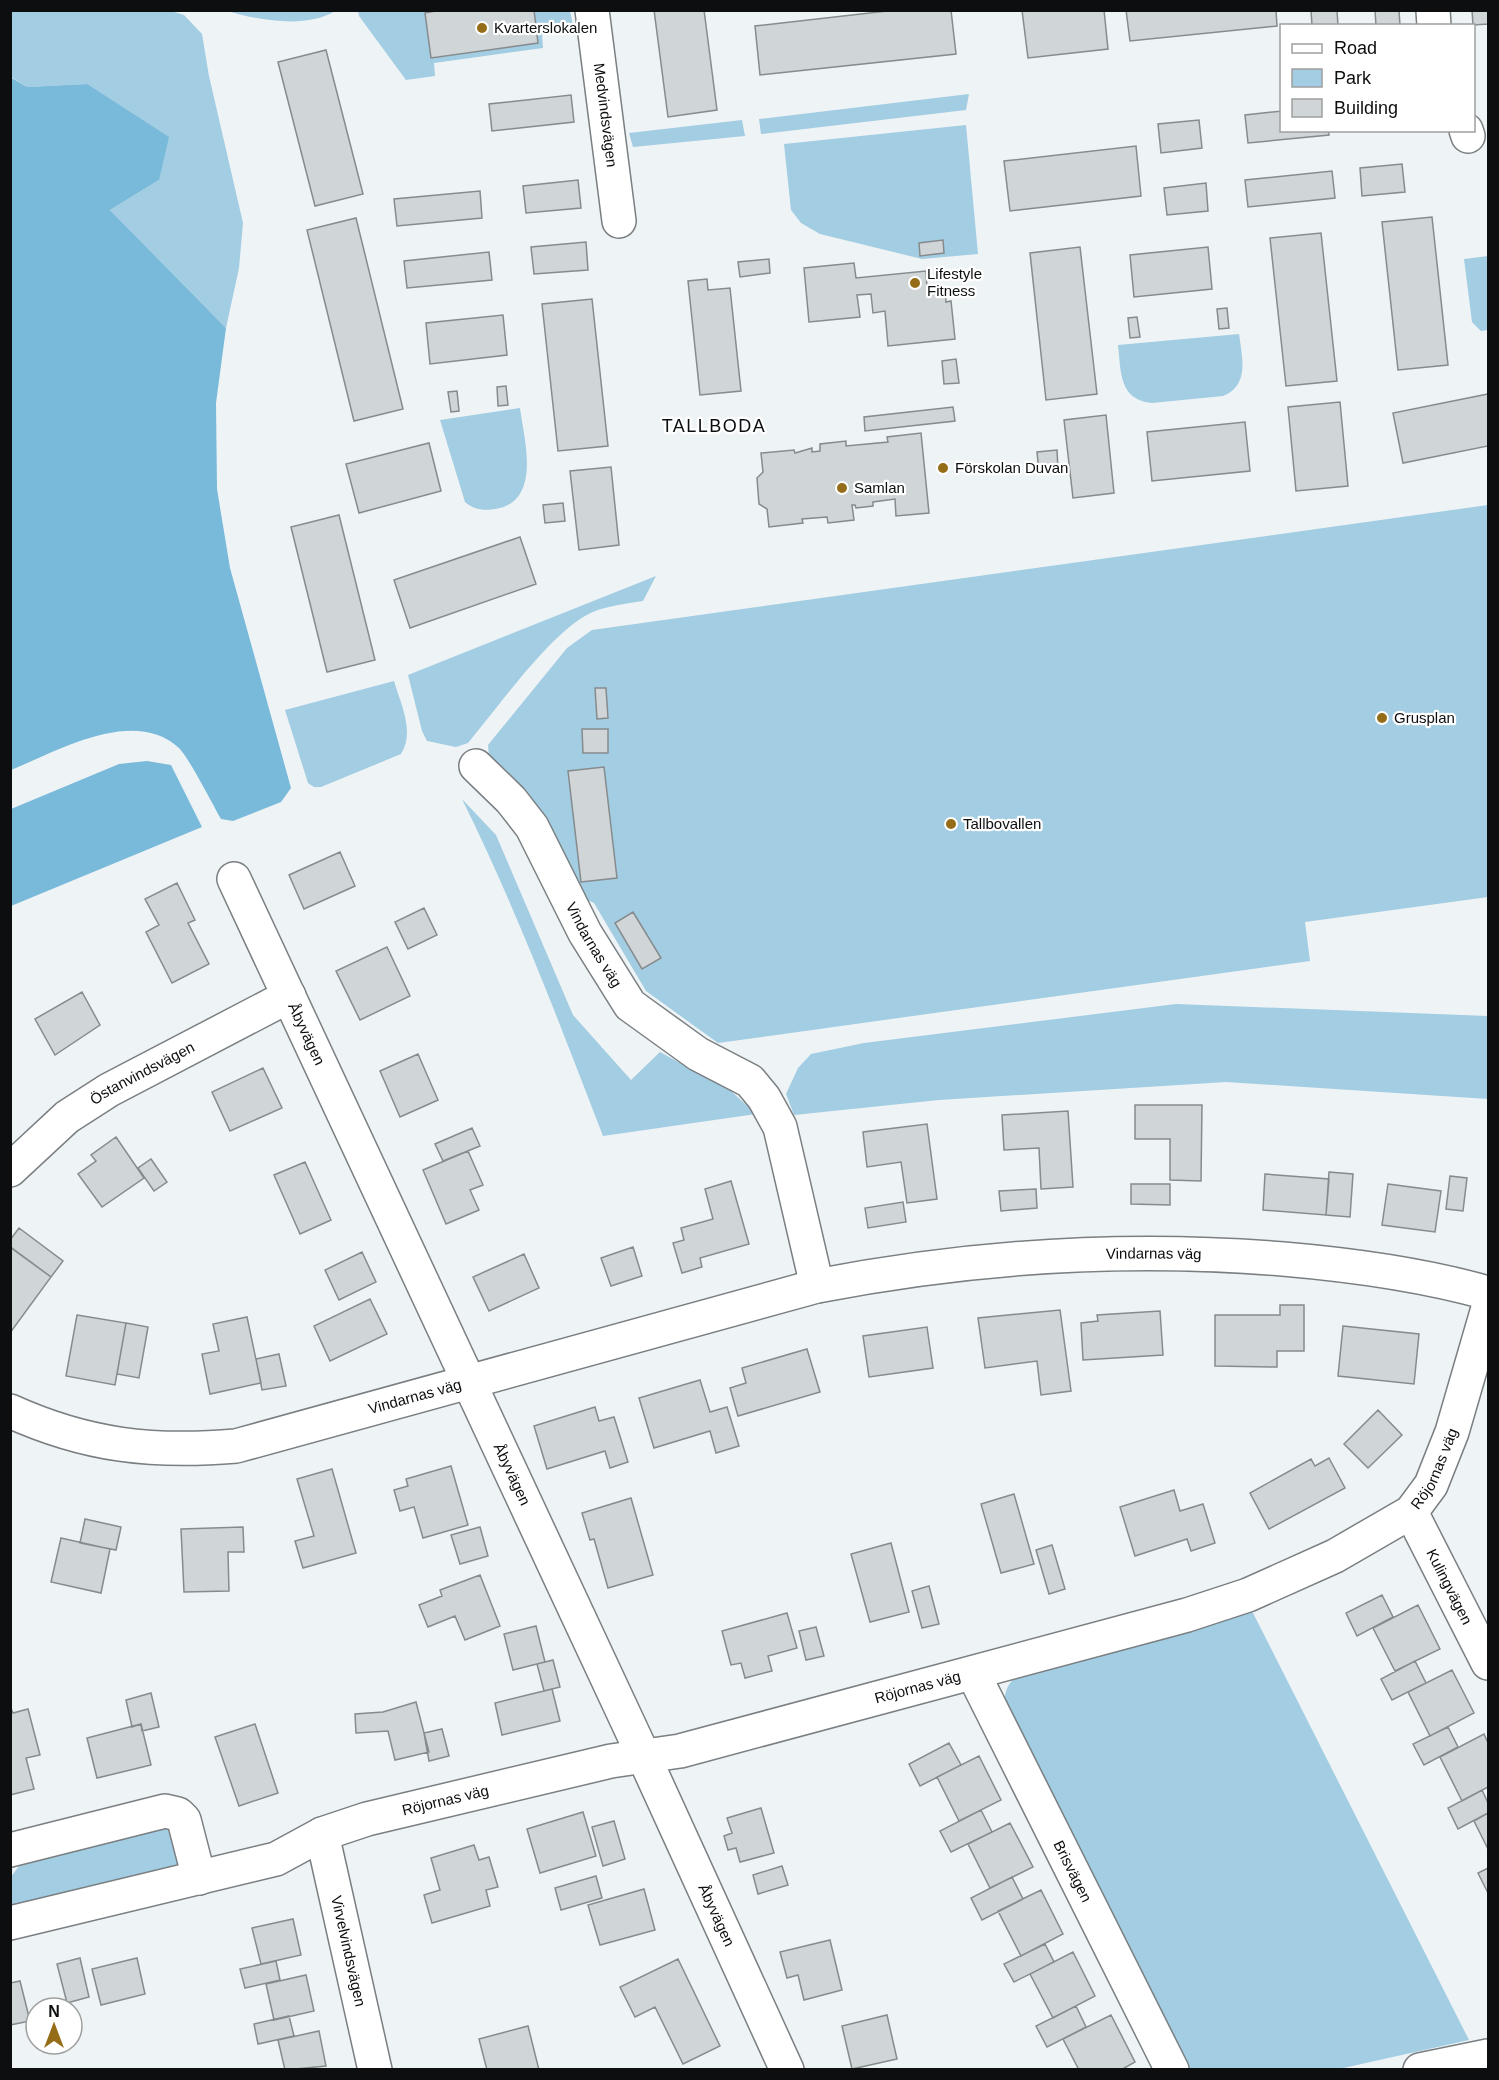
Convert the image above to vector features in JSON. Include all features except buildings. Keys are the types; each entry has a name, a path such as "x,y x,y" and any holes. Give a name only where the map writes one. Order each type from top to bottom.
{"street":[{"name":"Medvindsvägen","path":"592,10 620,221"},
{"name":"Vindarnas väg","path":"476,766 511,800 532,827 585,933 630,1005 698,1054 750,1081 764,1098 780,1127 818,1286"},
{"name":"Åbyvägen","path":"234,879 470,1382 787,2070"},
{"name":"Östanvindsvägen","path":"10,1170 67,1117 109,1090 289,996"},
{"name":"Vindarnas väg","path":"10,1411 46,1426 111,1445 193,1450 236,1446 818,1286 885,1273 955,1264 1136,1252 1206,1253 1359,1266 1434,1279 1488,1293"},
{"name":"Röjornas väg","path":"10,1923 276,1859 322,1834 378,1817 611,1761 680,1751 1187,1615 1248,1595 1335,1556 1411,1512 1431,1485 1443,1459 1488,1308"},
{"name":"Kulingvägen","path":"1411,1512 1488,1663"},
{"name":"Brisvägen","path":"973,1673 1172,2070"},
{"path":"10,1850 165,1811 177,1814 184,1820 199,1878"},
{"name":"Virvelvindsvägen","path":"322,1834 375,2070"},
{"path":"1419,2070 1488,2056"}],"green space":[{"path":"10,11 171,11 184,15 202,34 209,76 243,223 239,268 226,328 110,210 159,180 87,84 27,87 11,77"},
{"path":"227,11 335,11 310,20 282,21"},
{"path":"358,11 570,11 574,30 542,35 543,48 434,63 435,76 406,80 359,16"},
{"path":"969,94 966,110 761,134 759,119"},
{"path":"742,120 745,136 633,147 629,133"},
{"path":"966,125 978,254 922,259 820,234 801,223 791,210 784,144"},
{"path":"1488,256 1488,330 1481,331 1472,322 1464,259"},
{"path":"1239,334 1241,378 1232,391 1223,396 1152,403 1141,401 1133,396 1124,383 1118,345"},
{"path":"520,408 527,466 521,492 513,502 500,508 477,509 465,502 440,420"},
{"name":"Tallbovallen","path":"1488,505 1488,897 1305,922 1310,961 718,1043 646,991 594,903 585,899 489,756 488,745 567,648 592,630","holes":["604,767 617,878 568,771"]},
{"path":"656,576 643,601 599,610 570,626 539,656 468,743 456,747 427,741 422,731 408,675"},
{"path":"394,681 407,728 405,746 401,754 321,787 314,787 308,783 285,710"},
{"path":"462,799 496,835 573,1015 631,1080 660,1052 731,1091 756,1114 603,1136 519,923"},
{"path":"1176,1004 1488,1016 1488,1099 1226,1082 939,1100 794,1115 786,1094 798,1068 811,1054 864,1043"},
{"path":"1251,1609 1469,2040 1339,2069 1186,2069 1004,1705 1004,1699 1010,1683 1021,1673"},
{"path":"166,1824 174,1831 181,1867 12,1909 10,1878 26,1857"}],"shaded area":[{"path":"10,77 27,87 87,84 169,137 159,180 110,210 226,328 216,403 217,489 230,568 291,788 281,802 233,821 221,819 179,748 161,736 140,731 118,731 95,736 11,770"},
{"path":"147,761 171,765 202,827 11,906 11,809 119,764"}],"place":[{"name":"Kvarterslokalen","path":"482,28"},
{"name":"Lifestyle Fitness","path":"915,283"},
{"name":"Förskolan Duvan","path":"943,468"},
{"name":"Samlan","path":"842,488"},
{"name":"Grusplan","path":"1382,718"},
{"name":"Tallbovallen","path":"951,824"}],"district":[{"name":"TALLBODA","path":"714,426"}]}
